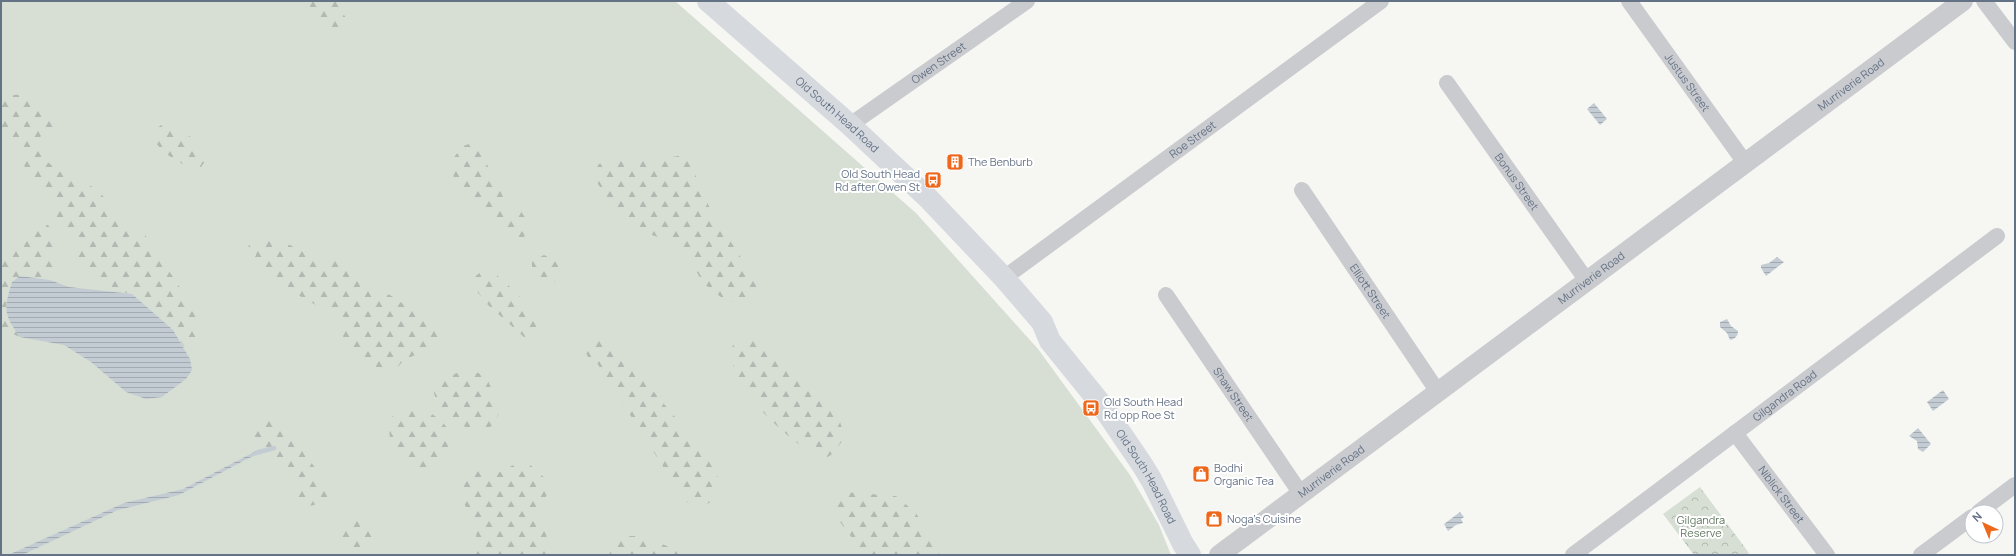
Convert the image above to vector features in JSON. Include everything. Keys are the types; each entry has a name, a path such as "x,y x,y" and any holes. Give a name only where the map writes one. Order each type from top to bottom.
{"main road":[{"name":"Old South Head Road","path":"708,1 850,125 928,198 1004,278 1042,322 1058,332 1072,348 1170,486 1186,519 1193,538 1196,555"},
{"name":"Old South Head Road","path":"1042,322 1050,341 1101,404 1149,476 1190,555"}],"street":[{"name":"Owen Street","path":"850,125 1027,1"},
{"name":"Roe Street","path":"1004,278 1381,1"},
{"name":"Justus Street","path":"1629,1 1746,164"},
{"name":"Murriverie Road","path":"1219,555 1963,1"},
{"path":"1984,1 2015,42"},
{"name":"Bonus Street","path":"1447,83 1587,281"},
{"name":"Elliott Street","path":"1302,190 1438,392"},
{"name":"Gilgandra Road","path":"1573,555 1997,236"},
{"name":"Shaw Street","path":"1166,295 1301,494"},
{"name":"Niblick Street","path":"1735,433 1827,555"},
{"path":"1990,504 2015,486"},
{"path":"1921,555 1964,523"}],"green space":[{"path":"1,1 675,1 916,213 1038,349 1130,475 1159,525 1171,555 1,555"},
{"path":"307,1 350,1 351,7 344,12 344,15 348,21 352,22 347,27 340,28 328,25 322,22"},
{"path":"32,94 51,112 56,126 42,135 34,143 45,160 68,178 96,188 125,222 145,235 195,310 198,342 184,347 173,330 132,294 108,290 89,277 74,264 79,251 75,240 52,211 54,198 41,182 26,170 17,149 16,137 1,137 1,105 13,95"},
{"path":"164,123 178,128 190,136 199,146 206,160 201,167 194,170 165,153 160,148 153,137 157,128"},
{"path":"472,143 480,145 491,175 499,187 507,207 512,210 520,210 526,219 530,233 520,239 508,234 497,223 492,213 465,200 452,173 451,161 463,146"},
{"path":"687,155 711,211 756,281 756,301 740,303 726,301 703,283 685,251 668,240 645,233 620,216 598,184 593,173 599,164 625,158 646,160"},
{"path":"38,224 48,225 55,234 58,270 54,282 20,276 12,282 7,299 7,311 10,322 20,337 1,329 1,251 17,249 25,236"},
{"path":"259,238 270,238 288,244 309,255 339,261 375,290 390,295 439,328 441,338 429,350 405,359 394,371 377,373 345,344 341,328 328,312 291,291 276,278 261,274 252,263 256,255 248,246"},
{"path":"544,255 556,262 558,265 559,272 555,282 546,284 537,277 532,269 532,261"},
{"path":"489,269 520,297 533,313 543,331 536,336 524,337 488,305 476,290 475,277 482,270"},
{"path":"602,337 612,342 701,448 719,479 711,502 699,508 685,501 597,363 588,357 584,349 593,340"},
{"path":"750,337 837,412 845,438 831,455 822,460 794,441 766,415 742,385 735,370 731,352 735,339"},
{"path":"470,370 481,374 488,381 495,396 499,413 492,426 474,430 463,425 456,421 442,408 434,394 434,387 438,381 453,374"},
{"path":"423,408 442,422 452,437 453,443 430,474 415,471 390,438 388,422 396,412"},
{"path":"271,415 282,420 331,491 323,503 309,506 300,502 291,478 281,461 273,454 252,444 245,438 249,428 257,419"},
{"path":"527,462 547,480 545,491 547,495 539,509 547,538 546,555 473,555 476,530 461,495 460,479 471,471 505,472 511,466"},
{"name":"Gilgandra Reserve","path":"1700,487 1749,553 1746,555 1694,555 1663,514"},
{"path":"845,492 896,496 916,513 940,555 865,555 831,510 835,499"},
{"path":"353,520 362,522 377,540 371,550 358,553 347,549 341,535 344,524"},
{"path":"630,536 646,536 685,555 609,555 613,544"}],"shaded area":[{"path":"1594,103 1607,119 1600,125 1587,109"},
{"path":"1777,257 1784,262 1766,276 1761,268 1761,265 1769,263"},
{"path":"20,276 50,280 69,287 132,294 173,330 190,359 192,370 186,379 162,397 146,399 126,392 91,362 64,345 20,337 10,322 8,316 7,298 12,282"},
{"path":"1727,319 1731,326 1738,331 1736,337 1730,340 1727,333 1720,327 1720,322"},
{"path":"1943,390 1949,399 1933,411 1927,402"},
{"path":"1918,428 1931,444 1923,452 1918,449 1917,441 1909,436"},
{"path":"260,449 262,453 249,458 179,495 118,510 22,555 8,555 124,503 183,489"},
{"path":"1460,512 1464,517 1461,519 1463,523 1456,525 1448,531 1444,524"}],"waterway":[{"path":"256,453 274,448"}],"place":[{"name":"The Benburb","path":"955,162"},
{"name":"Old South Head Rd after Owen St","path":"933,180"},
{"name":"Old South Head Rd opp Roe St","path":"1091,408"},
{"name":"Bodhi Organic Tea","path":"1201,474"},
{"name":"Noga's Cuisine","path":"1214,519"}]}
